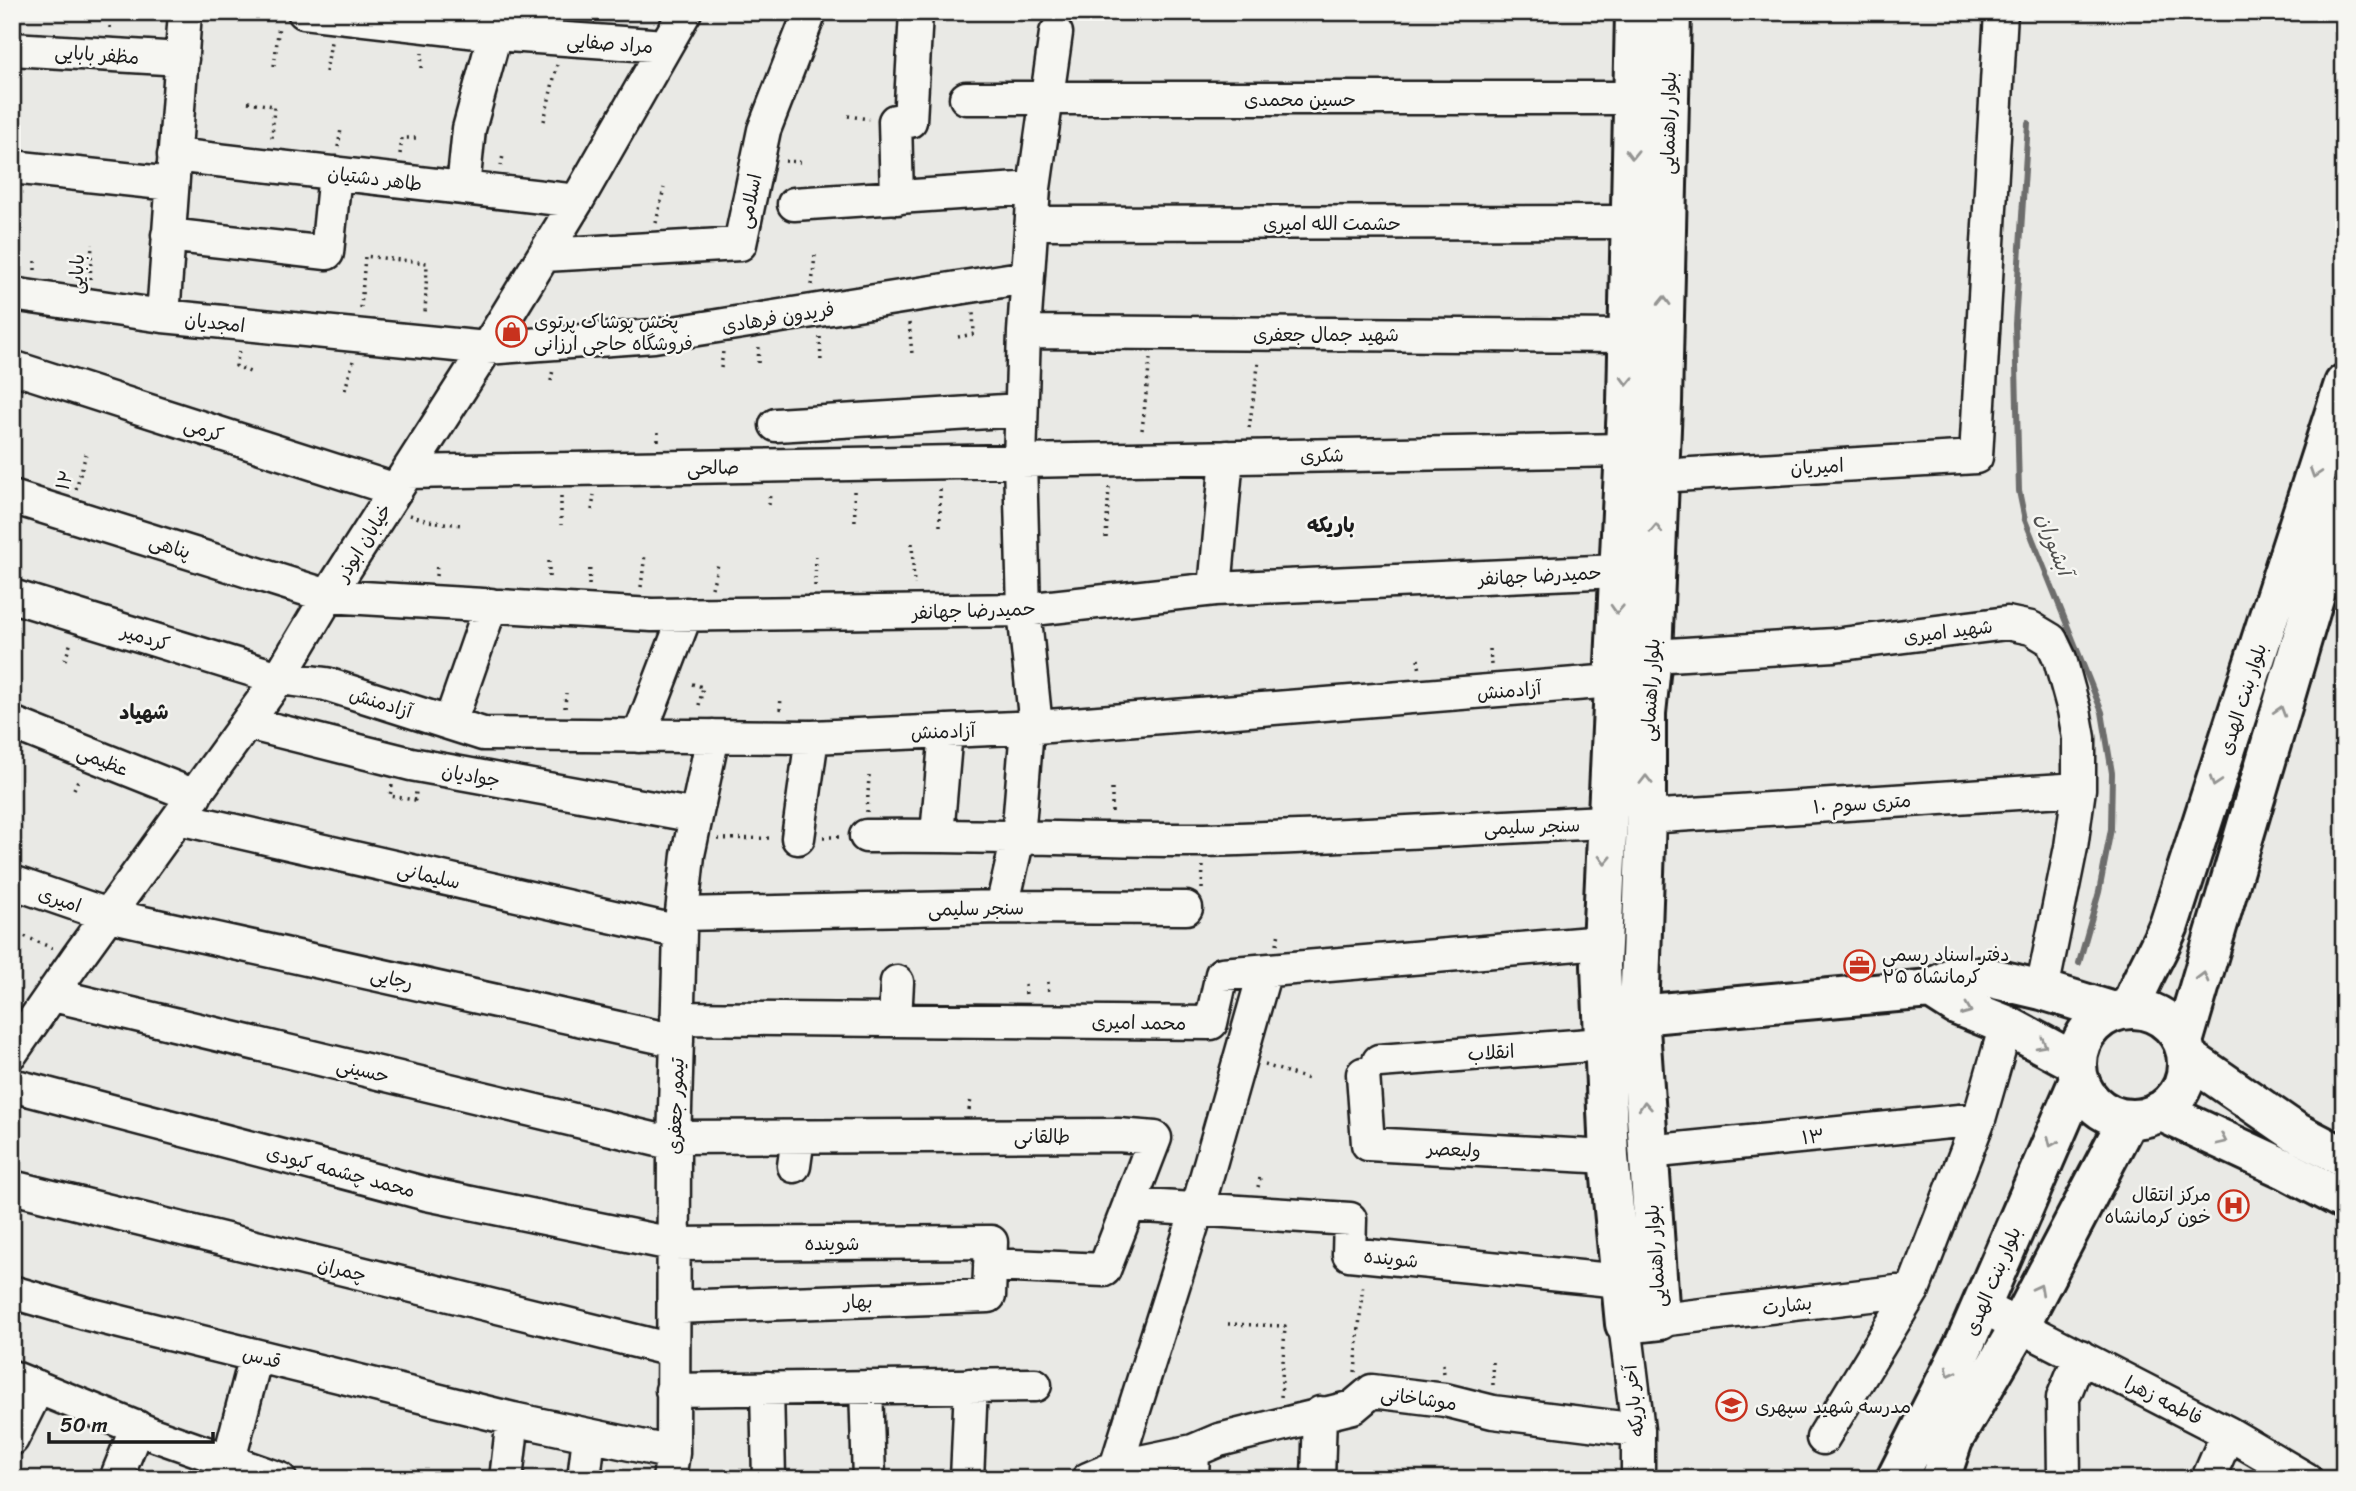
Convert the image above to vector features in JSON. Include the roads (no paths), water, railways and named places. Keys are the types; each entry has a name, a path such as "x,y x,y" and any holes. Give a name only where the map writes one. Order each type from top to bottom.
{"main road":[{"name":"بلوار راهنمایی","path":"1635,12 1624,450 1602,942 1615,1025 1648,1152 1642,1322"},
{"name":"بلوار راهنمایی","path":"1642,1322 1621,1282 1609,1157 1615,1025 1646,817 1646,713 1652,656 1662,404 1671,12"},
{"name":"بلوار بنت الهدی","path":"2122,1011 2157,953 2169,925 2344,384"},
{"name":"بلوار بنت الهدی","path":"2185,1049 2229,879 2343,503"},
{"path":"1615,1025 1931,989 1955,976 1991,978 2122,1011 2146,1011 2161,1017 2174,1028 2185,1049 2187,1073 2182,1089 2173,1102 2144,1115"},
{"path":"1931,989 1956,1005 2006,1025 2078,1071"},
{"path":"2122,1011 2099,1020 2087,1032 2080,1047 2078,1071 2086,1095 2098,1107 2112,1115 2144,1115 2286,1169 2344,1200"},
{"path":"2185,1049 2294,1131 2344,1157"},
{"name":"بلوار بنت الهدی","path":"1903,1463 1966,1341 2078,1071"},
{"name":"بلوار بنت الهدی","path":"1940,1479 1953,1440 2144,1115"}],"street":[{"name":"امجدیان","path":"185,12 163,317 486,348"},
{"name":"مراد صفایی","path":"304,12 496,23 563,39 665,46"},
{"name":"خیابان ابوذر","path":"16,1040 52,995 279,678 577,201 685,12"},
{"name":"اسلامی","path":"544,255 740,244 764,130 810,12"},
{"path":"897,198 895,121 910,121 916,12"},
{"name":"امیریان","path":"1658,476 1976,457 2001,12"},
{"path":"463,188 470,129 496,23"},
{"path":"1002,907 1018,838 1032,727 1024,610 1021,410 1034,188 1056,33"},
{"name":"مظفر بابایی","path":"12,48 182,59"},
{"name":"حسین محمدی","path":"966,98 1633,99"},
{"name":"طاهر دشتیان","path":"173,169 270,166 577,201"},
{"path":"12,167 173,169"},
{"path":"168,235 327,253 335,173"},
{"path":"794,204 1034,188"},
{"name":"حشمت الله امیری","path":"1033,223 1630,222"},
{"name":"فریدون فرهادی","path":"486,348 654,336 1027,277"},
{"path":"12,294 163,317"},
{"name":"شهید جمال جعفری","path":"1024,332 1628,336"},
{"name":"کرمی","path":"12,367 396,490"},
{"path":"776,425 1021,410"},
{"name":"شکری","path":"1020,461 1624,450"},
{"path":"1215,589 1227,457"},
{"name":"صالحی","path":"396,490 854,464 1020,461"},
{"name":"پناهی","path":"12,497 328,596"},
{"name":"حمیدرضا جهانفر","path":"328,596 637,614 1024,610 1215,589 1619,571"},
{"name":"کردمیر","path":"12,596 279,678"},
{"path":"450,723 491,606"},
{"path":"639,736 686,614"},
{"name":"شهید امیری","path":"1652,656 1833,645 2007,624 2031,628 2051,640 2060,659 2074,710 2079,738 2079,789 2071,847 2042,990"},
{"name":"آزادمنش","path":"279,678 326,684 483,734 811,737 1032,727 1613,681"},
{"name":"عظیمی","path":"12,723 186,807"},
{"name":"جوادیان","path":"247,723 411,764 696,816"},
{"path":"937,835 946,731"},
{"name":"تیمور جعفری","path":"671,1466 674,1307 672,1244 681,923 688,855 696,816 702,736"},
{"path":"798,838 811,737"},
{"name":"۱۰ متری سوم","path":"1646,817 2079,789"},
{"name":"سلیمانی","path":"186,807 681,923"},
{"name":"سنجر سلیمی","path":"866,836 1205,840 1607,822"},
{"name":"امیری","path":"12,882 108,915"},
{"name":"سنجر سلیمی","path":"681,923 1002,907 1186,908"},
{"name":"رجایی","path":"108,915 677,1029"},
{"name":"محمد امیری","path":"677,1029 895,1020 1211,1023 1222,974 1602,942"},
{"path":"1116,1473 1197,1210 1265,971"},
{"path":"895,1020 897,982"},
{"name":"حسینی","path":"52,995 674,1141"},
{"name":"انقلاب","path":"1371,1068 1615,1025"},
{"path":"1823,1438 1913,1290 1979,1119 2006,1025"},
{"name":"ولیعصر","path":"1371,1068 1368,1144 1609,1157"},
{"name":"محمد چشمه کبودی","path":"12,1085 427,1194 672,1244"},
{"name":"۱۳","path":"1648,1152 1979,1119"},
{"name":"طالقانی","path":"674,1141 796,1151 882,1123 1155,1138 1104,1270 990,1254"},
{"name":"چمران","path":"12,1187 672,1350"},
{"path":"1129,1205 1197,1210"},
{"name":"شوینده","path":"1197,1210 1350,1219 1349,1254 1621,1282"},
{"name":"شوینده","path":"672,1244 990,1254"},
{"name":"بهار","path":"674,1307 989,1296 990,1254"},
{"name":"بشارت","path":"1642,1322 1913,1290"},
{"name":"قدس","path":"12,1292 256,1356 589,1436 671,1466"},
{"name":"فاطمه زهرا","path":"1981,1306 2228,1433 2306,1479"},
{"name":"آخر باریکه","path":"1638,1479 1637,1430 1642,1322"},
{"path":"228,1470 256,1356"},
{"path":"2064,1479 2063,1398 2080,1356"},
{"path":"12,1439 25,1382 137,1427 228,1470 280,1479"},
{"path":"967,1479 971,1385"},
{"path":"672,1390 1035,1385"},
{"path":"866,1387 869,1479"},
{"path":"768,1388 769,1479"},
{"name":"موشاخانی","path":"1088,1479 1116,1473 1192,1465 1219,1440 1353,1407 1372,1391 1445,1400 1493,1412 1637,1430"},
{"path":"1318,1479 1320,1413"},
{"path":"506,1479 513,1419"},
{"path":"116,1479 137,1427"},
{"path":"2208,1479 2228,1433"},
{"path":"584,1479 589,1436"},
{"path":"1888,1479 1903,1463"}],"waterway":[{"name":"آبشوران","path":"2028,123 2015,324 2019,491 2025,520 2102,712 2112,773 2111,829 2099,892 2079,963"}],"place":[{"name":"پخش پوشاک پرتوی فروشگاه حاجی ارزانی","path":"511,332"},
{"name":"دفتر اسناد رسمی ۲۵ کرمانشاه","path":"1859,965"},
{"name":"مرکز انتقال خون کرمانشاه","path":"2234,1205"},
{"name":"مدرسه شهید سپهری","path":"1732,1406"}],"district":[{"name":"باریکه","path":"1331,525"},
{"name":"شهیاد","path":"144,712"}]}
